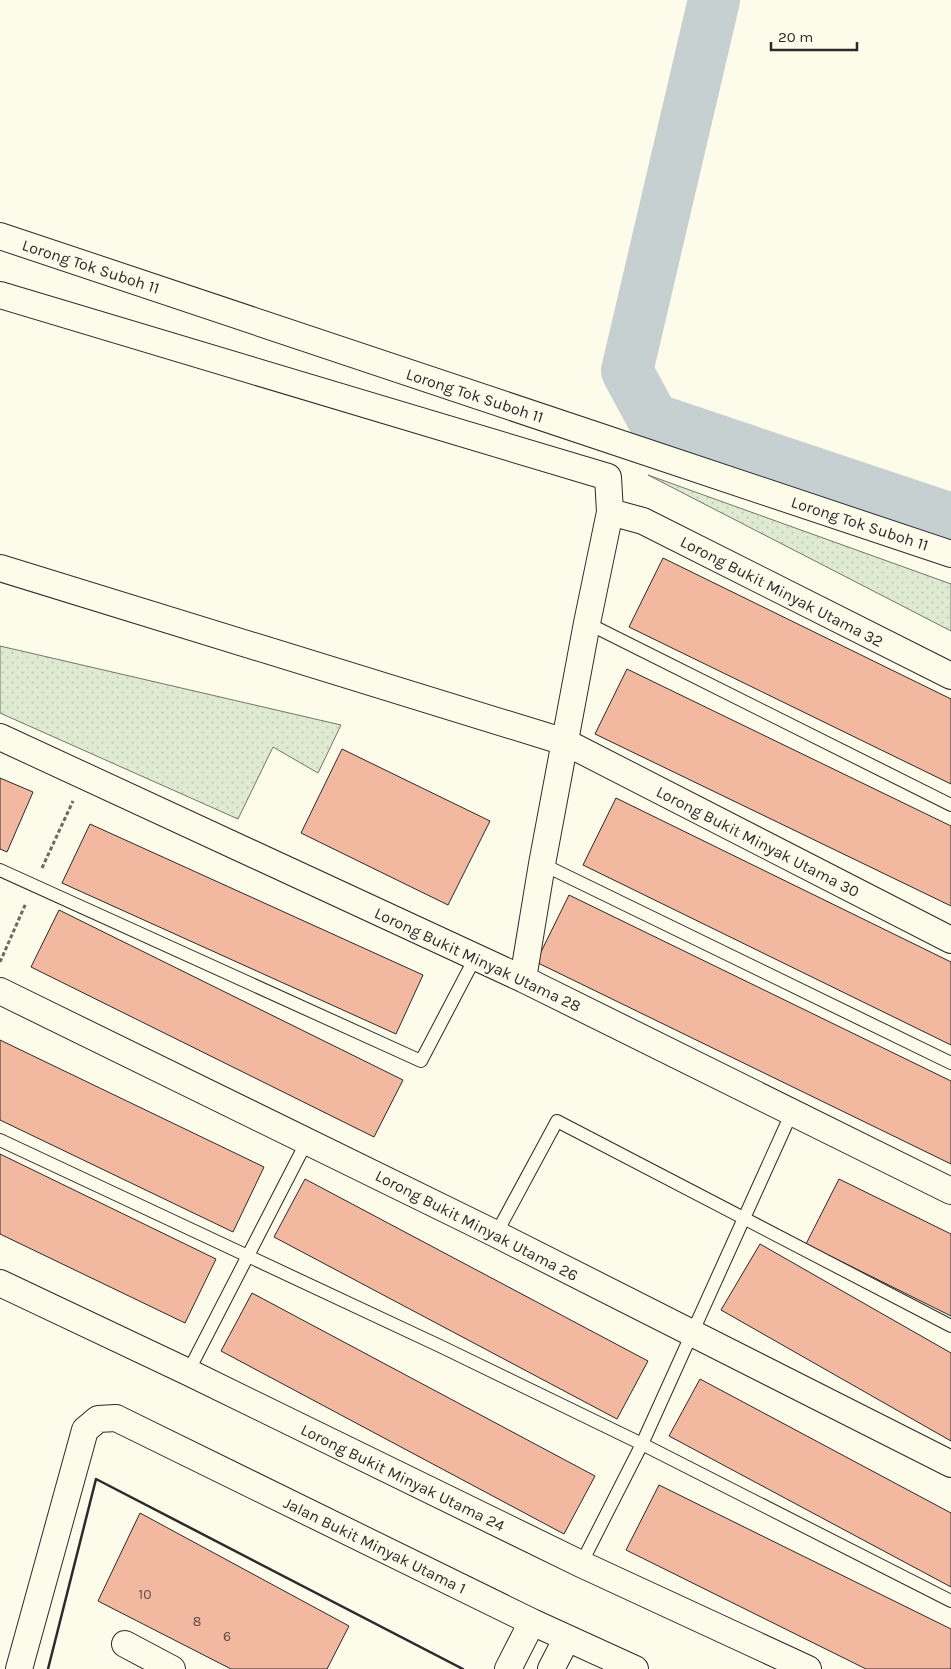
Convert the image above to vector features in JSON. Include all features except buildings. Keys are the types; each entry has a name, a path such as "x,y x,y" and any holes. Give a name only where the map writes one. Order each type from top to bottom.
{"street":[{"name":"Lorong Tok Suboh 11","path":"0,236 951,554"},
{"path":"0,294 608,477 610,512 587,623 542,864 523,979"},
{"name":"Lorong Bukit Minyak Utama 32","path":"610,512 643,521 951,676"},
{"name":"Lorong Bukit Minyak Utama 30","path":"0,568 565,742 951,940"},
{"name":"Lorong Bukit Minyak Utama 28","path":"0,738 523,979 951,1191"},
{"name":"Lorong Bukit Minyak Utama 26","path":"0,991 496,1234 951,1464"},
{"name":"Lorong Bukit Minyak Utama 24","path":"0,1283 188,1372 581,1564 808,1669"},
{"name":"Jalan Bukit Minyak Utama 1","path":"19,1669 85,1430 98,1419 116,1418 532,1622 635,1669"},
{"path":"508,1669 532,1622"},
{"path":"551,1669 567,1638"},
{"path":"125,1644 172,1669"}],"lane":[{"path":"587,623 951,805"},
{"path":"542,864 951,1063"},
{"path":"0,870 421,1061 475,958"},
{"path":"581,1564 642,1444 792,1112"},
{"path":"496,1234 557,1121 951,1326"},
{"path":"0,1140 442,1347 642,1444 951,1601"},
{"path":"188,1372 307,1141"}],"green space":[{"path":"648,475 951,584 951,631"},
{"path":"0,646 341,725 318,773 273,747 238,819 0,713"}],"waterway":[{"path":"714,0 627,371 653,419 951,519"}],"wall":[{"path":"48,1669 96,1479 463,1669"}]}
